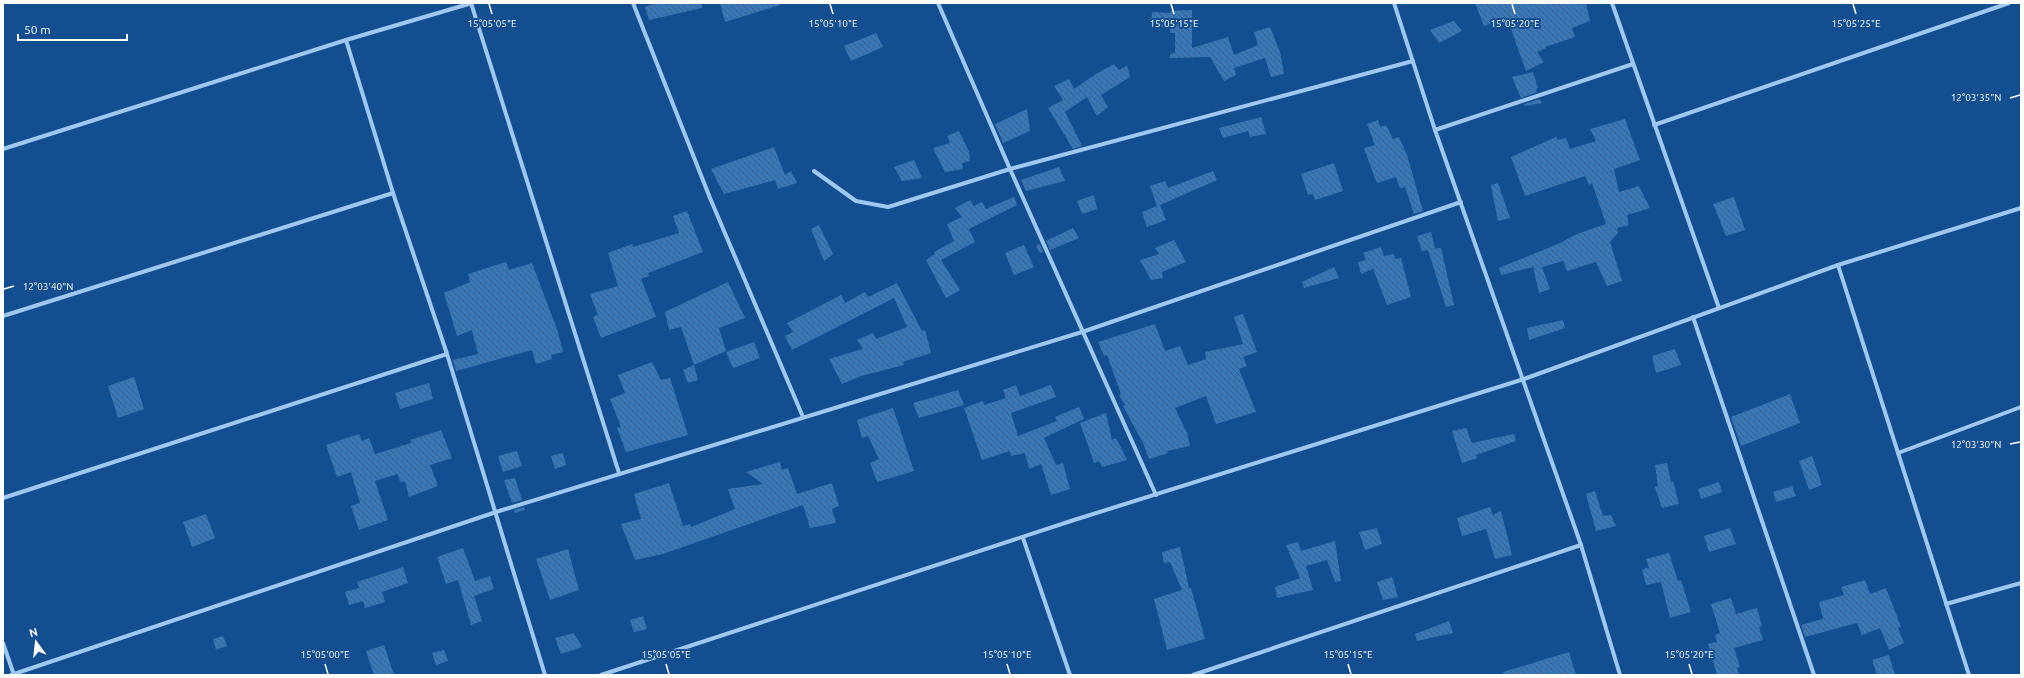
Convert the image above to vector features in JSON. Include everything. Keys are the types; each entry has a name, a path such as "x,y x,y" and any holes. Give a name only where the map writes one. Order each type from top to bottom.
{"street":[{"path":"3,149 346,40 472,3 619,473"},
{"path":"633,3 710,198 803,417"},
{"path":"938,3 1082,332 1156,495"},
{"path":"1394,3 1435,130 1524,379 1581,545 1620,675"},
{"path":"1612,3 1719,308"},
{"path":"1654,125 2009,3"},
{"path":"346,40 393,193 447,354 545,675"},
{"path":"814,171 856,201 888,207 1010,169 1413,61"},
{"path":"1435,130 1633,64"},
{"path":"3,316 393,193"},
{"path":"3,643 13,675 496,512 1082,332 1461,202"},
{"path":"601,675 1023,538 1074,520 1524,379 1838,265 2021,208"},
{"path":"1838,265 1969,675"},
{"path":"1693,317 1814,675"},
{"path":"3,498 447,354"},
{"path":"1898,453 2021,407"},
{"path":"1023,538 1070,675"},
{"path":"1193,675 1581,545"},
{"path":"1946,604 2021,583"}],"building":[{"path":"655,3 702,3 702,8 649,20 645,7"},
{"path":"720,3 779,3 780,5 725,22"},
{"path":"1475,3 1586,3 1590,21 1572,28 1575,37 1545,47 1546,48 1537,52 1544,62 1526,71 1507,18 1484,26"},
{"path":"1192,10 1192,48 1228,37 1234,55 1258,45 1254,32 1270,27 1280,52 1284,74 1271,77 1265,58 1234,68 1236,75 1224,81 1210,57 1170,58 1170,54 1175,53 1175,33 1170,33 1170,27 1151,26 1152,12 1170,13 1170,11"},
{"path":"1454,21 1462,31 1439,43 1430,30"},
{"path":"876,33 883,47 851,61 844,46"},
{"path":"1114,64 1119,70 1127,66 1130,77 1101,95 1108,107 1097,116 1087,97 1065,112 1082,146 1073,149 1048,108 1063,100 1054,86 1069,79 1074,89"},
{"path":"1533,72 1538,88 1536,89 1537,92 1521,98 1512,77"},
{"path":"1540,99 1542,103 1525,106 1524,104"},
{"path":"1027,109 1030,131 1003,143 995,124"},
{"path":"1261,117 1266,134 1250,137 1248,131 1223,138 1219,128"},
{"path":"1625,119 1640,160 1614,169 1619,192 1639,186 1650,208 1627,215 1629,225 1617,228 1618,233 1610,242 1622,281 1607,286 1596,262 1567,271 1563,261 1542,267 1550,289 1539,293 1533,267 1501,275 1499,268 1558,244 1577,234 1606,224 1592,183 1589,185 1585,176 1525,196 1511,157 1556,137 1558,140 1566,138 1570,149 1596,141 1590,129"},
{"path":"1378,120 1380,127 1386,125 1393,139 1399,137 1407,155 1423,211 1414,214 1405,187 1400,188 1396,177 1377,183 1375,179 1364,148 1375,145 1367,124"},
{"path":"959,131 969,152 970,161 962,163 963,169 945,172 933,148 950,143 947,136"},
{"path":"774,147 785,175 791,171 797,183 778,189 775,180 724,194 711,169"},
{"path":"914,160 922,178 902,181 894,167"},
{"path":"1334,163 1343,191 1315,200 1313,194 1308,195 1301,174"},
{"path":"1059,167 1065,181 1026,191 1021,180"},
{"path":"1213,171 1217,180 1160,205 1166,220 1147,227 1142,212 1157,206 1150,186 1165,181 1168,188"},
{"path":"1498,183 1510,218 1498,221 1491,185"},
{"path":"1094,195 1097,209 1082,214 1077,201"},
{"path":"1014,197 1017,205 969,229 975,242 941,260 960,290 946,298 926,260 935,254 934,252 954,241 947,224 962,217 955,208 970,200 974,206 982,202 986,209"},
{"path":"1734,197 1745,230 1726,236 1713,204"},
{"path":"687,211 703,252 648,273 649,276 641,279 656,317 601,338 593,317 598,315 590,294 618,286 608,253 632,244 633,247 679,233 673,216"},
{"path":"819,225 833,254 824,261 811,229"},
{"path":"1073,228 1079,238 1050,250 1046,241"},
{"path":"1431,232 1435,248 1429,249 1441,248 1454,305 1446,307 1428,250 1422,251 1417,236"},
{"path":"1174,240 1186,262 1162,272 1163,278 1151,280 1140,260 1159,254 1155,248"},
{"path":"1040,244 1043,252 1040,253 1036,245"},
{"path":"1024,245 1034,267 1014,275 1005,253"},
{"path":"1381,247 1384,256 1394,254 1395,259 1401,258 1411,297 1387,305 1373,269 1361,274 1358,262 1366,260 1363,253"},
{"path":"506,262 509,270 532,263 558,332 563,352 551,355 552,359 536,364 532,350 456,371 453,360 478,354 472,330 457,336 444,293 470,282 468,274"},
{"path":"1334,267 1339,278 1304,288 1302,282"},
{"path":"728,282 745,318 719,328 726,351 694,365 681,327 669,330 665,312"},
{"path":"897,283 922,331 925,330 931,353 903,362 904,365 861,376 842,384 829,359 863,349 857,340 873,333 876,339 907,327 894,298 792,350 785,336 793,332 787,323 841,295 845,303 865,292 868,297"},
{"path":"1243,314 1257,352 1243,357 1247,366 1239,369 1256,412 1216,424 1206,396 1175,408 1187,433 1190,446 1167,451 1168,453 1149,459 1143,443 1123,406 1125,405 1119,395 1121,394 1107,355 1104,356 1098,342 1155,324 1165,351 1180,346 1188,365 1206,359 1205,352 1243,344 1234,317"},
{"path":"1563,320 1565,328 1529,340 1527,328"},
{"path":"754,342 760,358 733,368 726,352"},
{"path":"1675,349 1681,365 1656,373 1652,356"},
{"path":"652,362 661,380 670,378 688,435 626,452 617,428 621,427 610,399 625,393 618,375"},
{"path":"694,365 698,380 688,383 683,370"},
{"path":"134,377 144,409 118,418 108,386"},
{"path":"429,383 433,399 400,409 395,393"},
{"path":"1016,385 1020,396 1051,385 1056,397 1011,413 1018,436 1057,421 1055,417 1079,407 1084,419 1044,438 1056,465 1063,463 1070,489 1051,495 1041,464 1029,469 1025,453 1011,456 1010,451 982,460 964,408 983,401 984,405 1006,398 1003,390"},
{"path":"958,390 964,405 919,418 913,403"},
{"path":"1790,394 1800,423 1741,446 1731,417"},
{"path":"893,408 914,471 877,482 870,463 879,459 868,436 862,438 857,420"},
{"path":"1106,413 1112,440 1116,438 1127,460 1102,467 1099,461 1094,463 1080,423"},
{"path":"1466,428 1472,443 1514,434 1516,441 1476,455 1477,458 1462,463 1452,431"},
{"path":"441,430 452,458 430,465 438,486 409,497 405,481 400,482 398,474 375,481 388,520 359,530 351,506 360,503 351,472 337,477 326,445 359,434 362,441 369,438 375,454 411,443 410,440"},
{"path":"517,451 522,466 503,472 498,456"},
{"path":"563,453 566,465 555,469 551,456"},
{"path":"1812,456 1822,485 1809,490 1799,461"},
{"path":"780,462 782,470 788,468 797,494 832,483 839,506 832,509 836,523 810,528 803,505 663,554 635,560 621,524 641,519 634,494 669,483 683,526 690,524 691,527 735,509 728,489 763,484 746,472"},
{"path":"1667,463 1671,482 1673,481 1679,504 1662,508 1655,487 1658,486 1655,465"},
{"path":"515,478 522,500 512,503 504,480"},
{"path":"1719,482 1722,492 1701,499 1698,489"},
{"path":"1792,486 1796,496 1776,502 1773,492"},
{"path":"1595,491 1603,516 1611,515 1616,526 1596,531 1586,494"},
{"path":"524,507 525,510 515,513 514,510"},
{"path":"1490,507 1493,515 1501,511 1512,555 1495,559 1486,529 1462,536 1457,518"},
{"path":"206,514 215,538 192,547 183,522"},
{"path":"1377,528 1382,544 1365,550 1359,532"},
{"path":"1730,528 1736,544 1709,552 1704,536"},
{"path":"1335,541 1341,581 1335,582 1327,560 1306,566 1313,590 1277,598 1275,587 1300,578 1286,545 1298,542 1301,551"},
{"path":"1180,547 1189,588 1191,588 1205,639 1167,650 1154,599 1182,590 1170,562 1164,563 1162,552"},
{"path":"463,548 475,581 490,576 494,589 474,596 482,621 471,625 458,580 446,584 437,557"},
{"path":"568,549 579,590 550,600 536,559"},
{"path":"1669,553 1678,581 1681,580 1691,612 1670,618 1661,582 1646,585 1642,569 1649,568 1646,559"},
{"path":"403,567 408,583 382,592 385,602 365,608 363,601 349,605 345,592 359,588 357,582"},
{"path":"1392,577 1398,597 1383,600 1377,582"},
{"path":"1865,580 1870,594 1886,588 1901,627 1898,628 1904,643 1889,650 1880,628 1862,635 1857,623 1805,637 1801,625 1823,619 1819,602 1844,595 1841,587"},
{"path":"1731,598 1736,614 1757,608 1762,626 1759,627 1763,640 1734,648 1740,667 1737,668 1739,675 1717,675 1708,644 1717,642 1715,635 1720,633 1711,604"},
{"path":"643,616 647,629 634,632 630,620"},
{"path":"1449,621 1453,633 1417,641 1415,634"},
{"path":"574,633 582,647 561,654 555,638"},
{"path":"223,636 227,646 216,650 213,639"},
{"path":"384,645 394,675 374,675 366,651"},
{"path":"444,650 448,661 436,665 432,653"},
{"path":"1569,652 1576,675 1503,675 1503,672"},
{"path":"1889,655 1895,675 1877,675 1872,660"}]}
